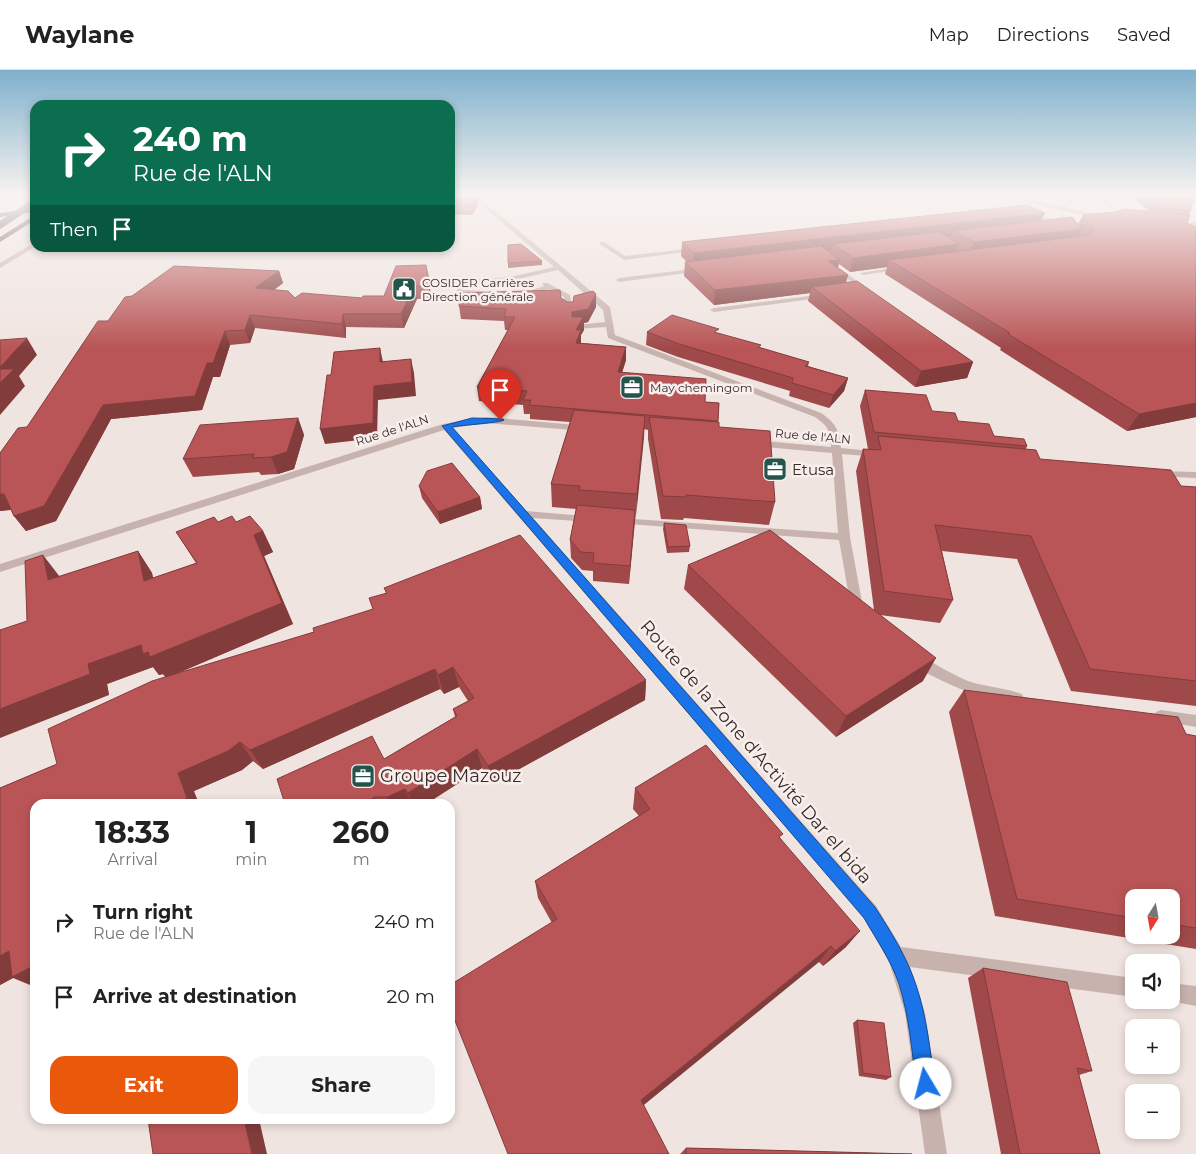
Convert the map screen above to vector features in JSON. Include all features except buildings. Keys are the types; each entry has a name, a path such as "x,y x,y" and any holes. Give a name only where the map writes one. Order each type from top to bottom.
{"street":[{"path":"0,266 30,247"},
{"path":"534,247 607,309 611,336 818,415 830,424 835,433 844,537 856,602 870,624"},
{"path":"607,247 624,258 702,249"},
{"path":"827,262 875,296"},
{"path":"863,273 910,267"},
{"path":"495,294 460,292 459,287 464,282 510,279 560,268"},
{"path":"619,280 705,270"},
{"path":"530,275 568,296 568,310 570,312"},
{"path":"512,294 521,294 550,287"},
{"path":"857,292 867,290"},
{"path":"714,310 829,295"},
{"path":"577,327 609,324"},
{"name":"Rue de l'ALN","path":"0,568 446,426 472,421 500,420 599,429"},
{"name":"Route de la Zone d'Activité Dar el bida","path":"446,426 854,893 884,934 896,956 907,984 915,1013 936,1154"},
{"name":"Rue de l'ALN","path":"747,442 894,456"},
{"path":"1150,474 1194,478"},
{"path":"523,514 844,537"},
{"path":"906,655 936,674 974,689 1033,700"},
{"path":"1148,714 1196,721"},
{"path":"896,956 1125,987"},
{"path":"1180,994 1196,996"}],"place":[{"name":"COSIDER Carrières Direction générale","path":"404,289"},
{"name":"May chemingom","path":"632,387"},
{"name":"Etusa","path":"775,469"},
{"name":"Groupe Mazouz","path":"363,776"}],"route":[{"path":"500,420 472,421 446,426 870,912 896,956 907,984 915,1013 926,1084"}]}
